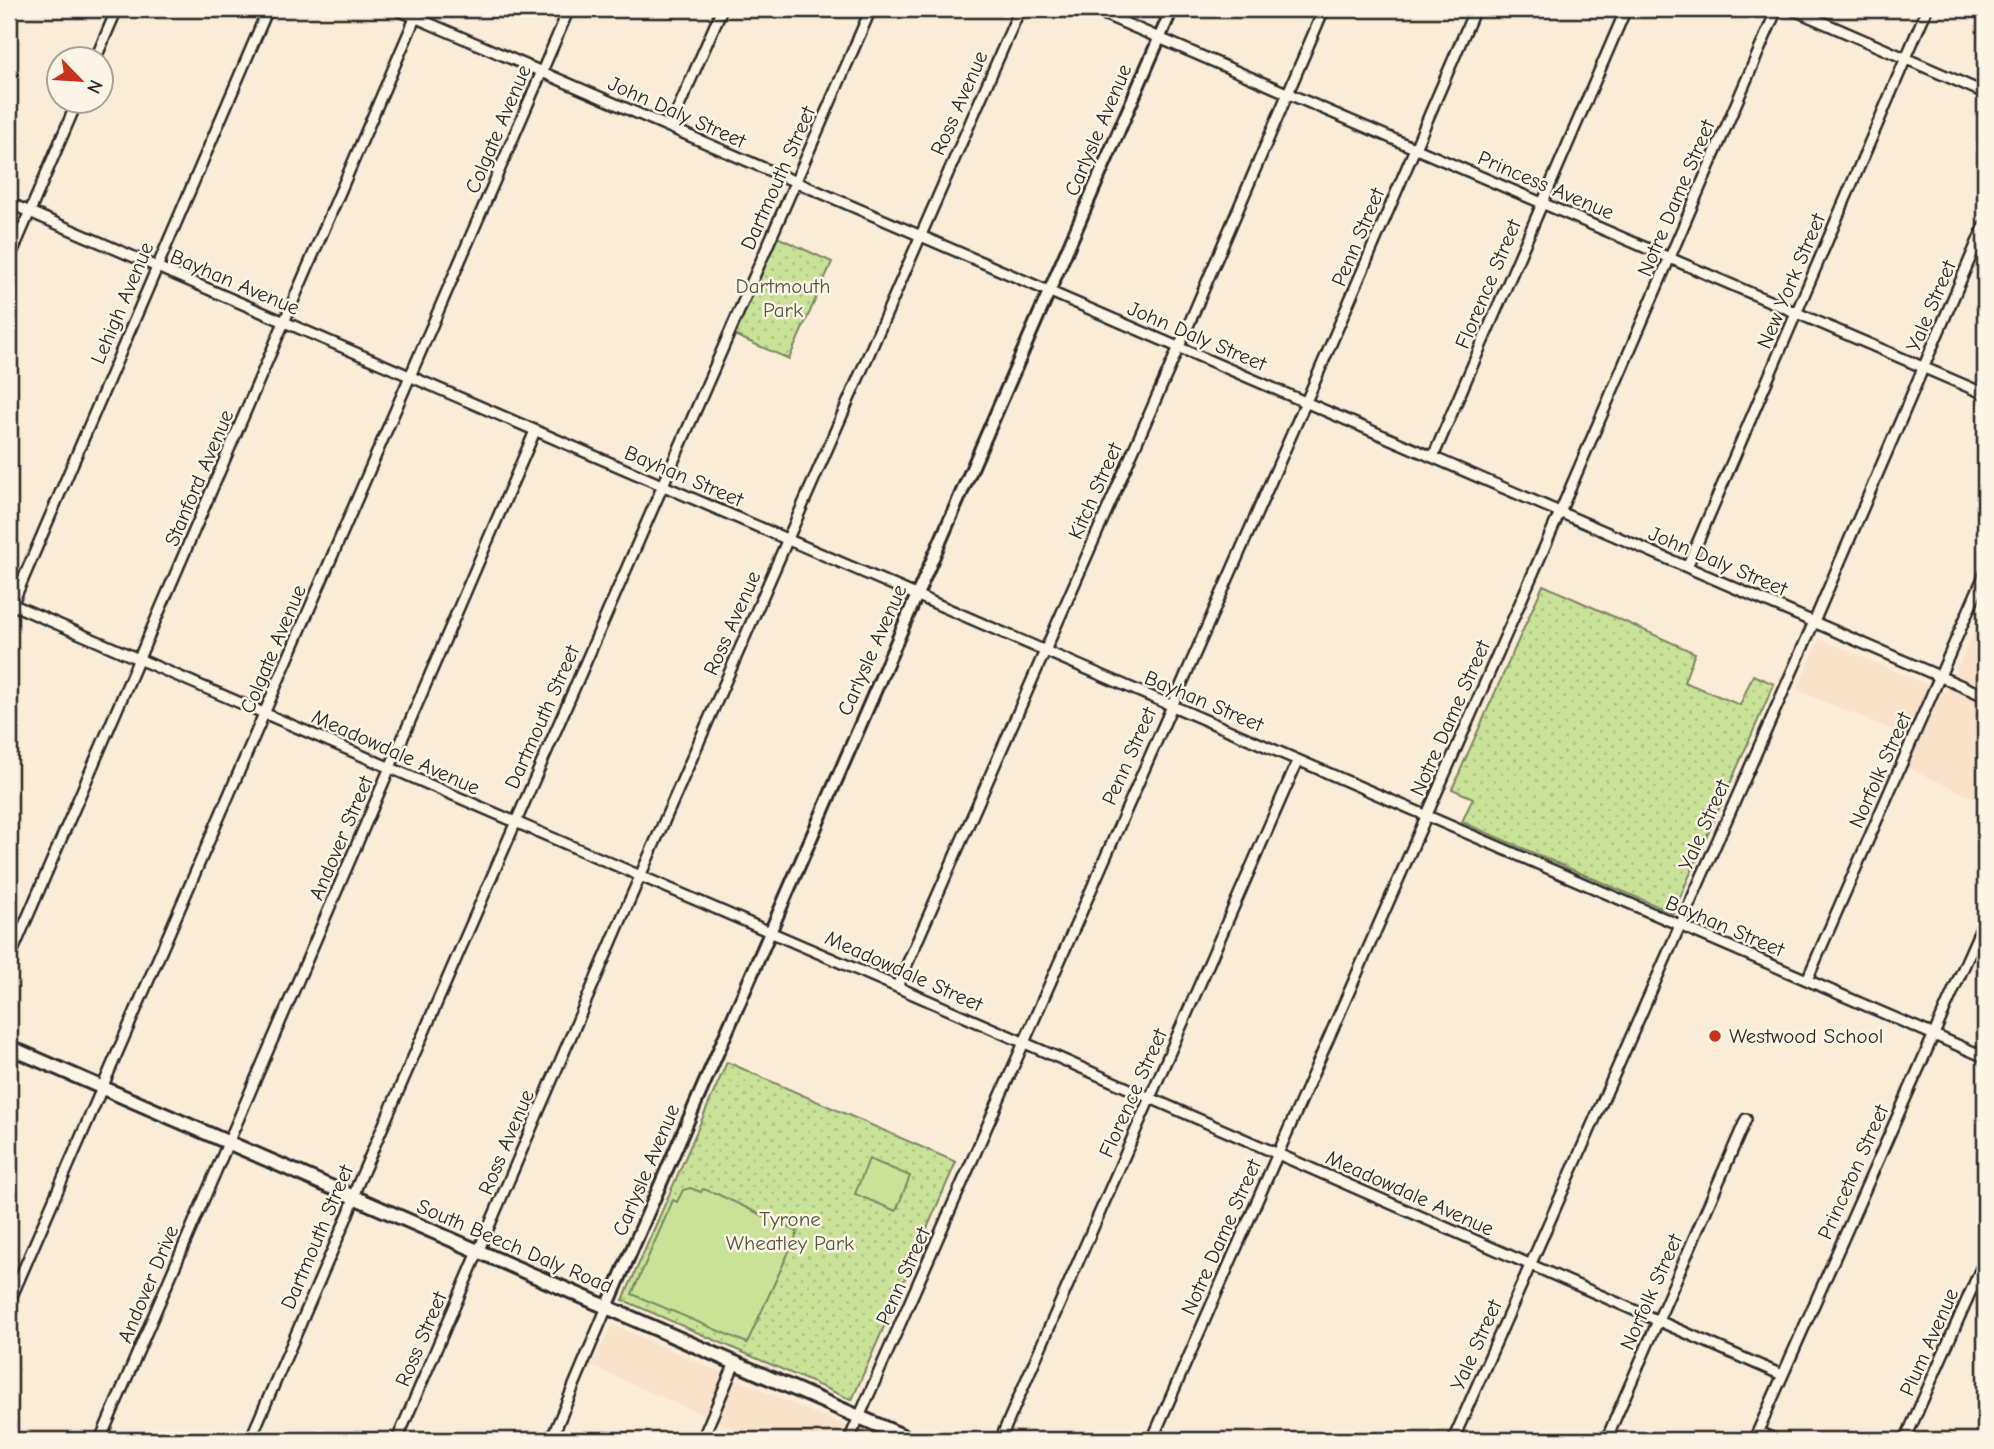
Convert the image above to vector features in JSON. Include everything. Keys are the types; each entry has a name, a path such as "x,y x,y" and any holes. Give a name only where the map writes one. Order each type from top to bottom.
{"main road":[{"name":"South Beech Daly Road","path":"9,1047 912,1440"}],"street":[{"path":"101,46 117,9"},
{"name":"Lehigh Avenue","path":"10,606 268,9"},
{"name":"John Daly Street","path":"396,9 417,13 542,72 1985,696"},
{"name":"Colgate Avenue","path":"9,1303 569,9"},
{"path":"670,127 722,9"},
{"name":"Dartmouth Street","path":"250,1440 514,823 871,9"},
{"name":"Ross Avenue","path":"478,1251 1020,9"},
{"name":"Princess Avenue","path":"1092,9 1985,394"},
{"name":"Carlysle Avenue","path":"607,1307 1172,9"},
{"name":"Kitch Street","path":"897,987 1324,9"},
{"name":"Penn Street","path":"849,1440 1475,9"},
{"name":"Florence Street","path":"1433,457 1626,9"},
{"name":"Notre Dame Street","path":"1152,1440 1560,512 1777,9"},
{"path":"1792,9 1985,93"},
{"name":"New York Street","path":"1687,567 1927,9"},
{"name":"Stanford Avenue","path":"9,960 417,13"},
{"path":"9,260 71,116"},
{"name":"Bayhan Avenue","path":"9,204 410,376"},
{"name":"Yale Street","path":"1453,1440 1814,622 1985,224"},
{"name":"Bayhan Street","path":"410,376 1985,1057"},
{"name":"Andover Street","path":"228,1142 535,431"},
{"name":"Norfolk Street","path":"1807,980 1985,573"},
{"name":"Meadowdale Avenue","path":"10,606 770,932"},
{"name":"Florence Street","path":"1000,1440 1298,760"},
{"name":"Princeton Street","path":"1756,1436 1985,919"},
{"name":"Meadowdale Street","path":"770,932 1023,1042"},
{"name":"Meadowdale Avenue","path":"1023,1042 1782,1375"},
{"name":"Norfolk Street","path":"1606,1440 1746,1119"},
{"name":"Andover Drive","path":"100,1440 228,1142"},
{"name":"Ross Street","path":"397,1440 478,1251"},
{"name":"Plum Avenue","path":"1905,1440 1985,1259"},
{"path":"551,1440 607,1307"},
{"path":"702,1440 735,1363"},
{"path":"1756,1436 1777,1440"}],"shaded area":[{"path":"1983,612 1985,803 1895,762 1907,736 1797,690 1820,639 1946,693"},
{"path":"613,1325 846,1427 842,1440 761,1440 591,1366"}],"green space":[{"name":"Dartmouth Park","path":"777,237 832,262 789,359 734,335"},
{"path":"1543,585 1695,653 1684,682 1740,705 1753,675 1774,684 1673,913 1462,822 1473,798 1452,789"},
{"name":"Tyrone Wheatley Park","path":"727,1062 956,1162 852,1400 623,1300"},
{"path":"869,1159 910,1176 896,1211 855,1194"},
{"path":"690,1188 715,1193 798,1232 747,1343 632,1294 673,1200 677,1202 683,1190"}],"place":[{"name":"Westwood School","path":"1715,1036"}]}
